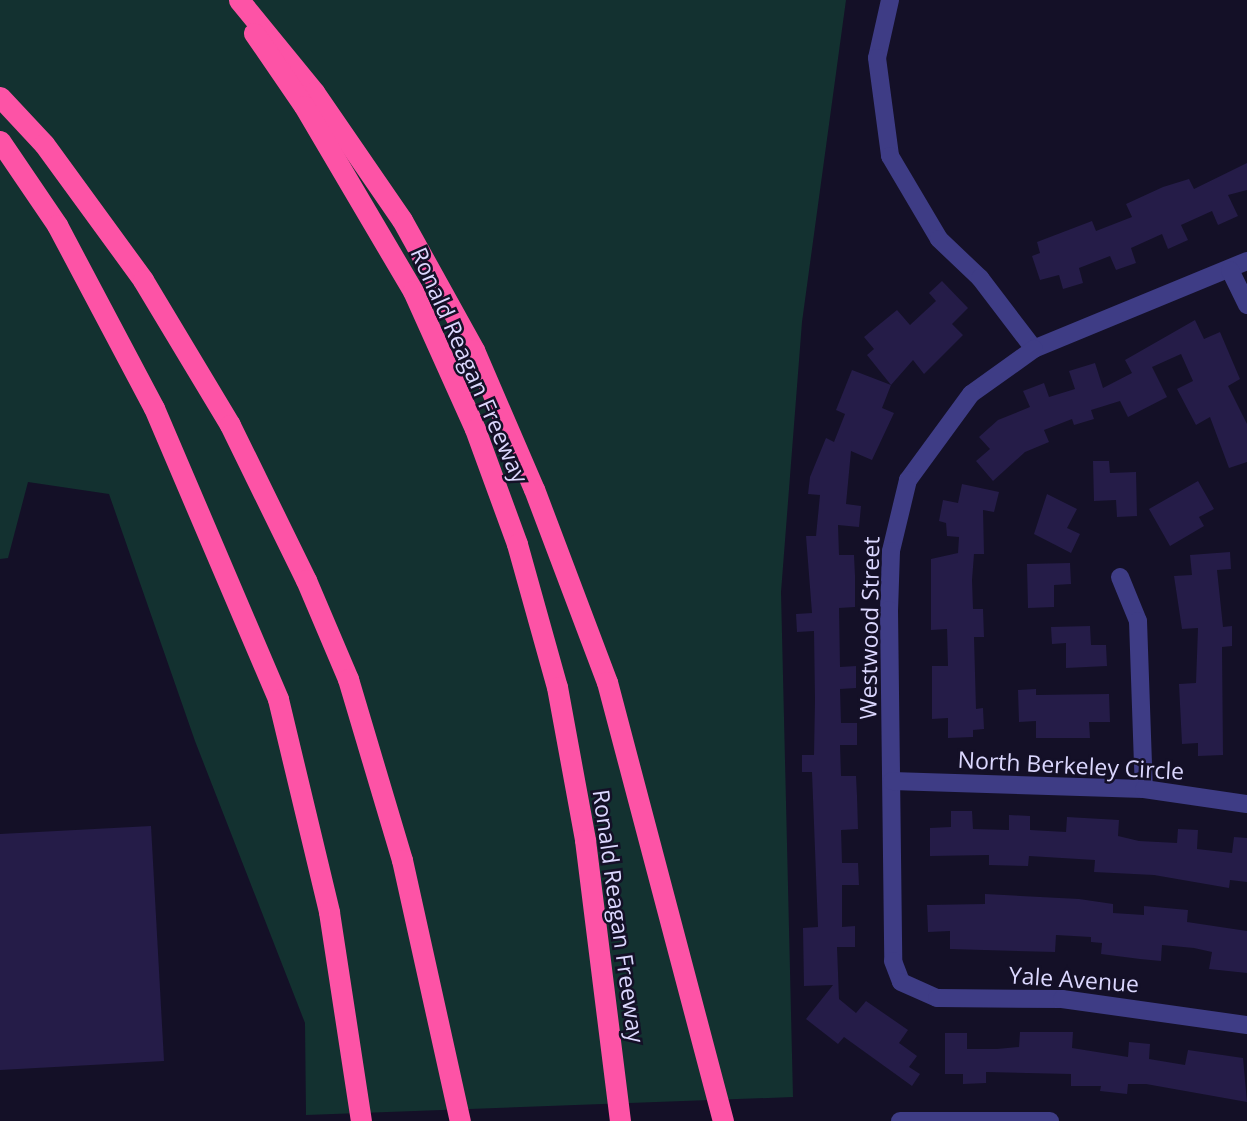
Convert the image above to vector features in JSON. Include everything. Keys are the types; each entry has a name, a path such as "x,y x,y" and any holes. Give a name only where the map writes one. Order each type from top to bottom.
{"highway":[{"name":"Ronald Reagan Freeway","path":"231,0 304,106 413,292 475,429 517,544 557,687 585,840 620,1121"},
{"path":"239,0 314,92 401,220 474,350 572,581 607,682 723,1121"},
{"path":"0,97 44,144 143,280 230,425 306,580 348,680 402,860 460,1121"},
{"path":"0,141 57,225 155,408 278,699 329,912 361,1121"}],"street":[{"path":"890,0 877,58 880,97 890,156 918,211 1014,317 1034,349"},
{"name":"Westwood Street","path":"901,982 894,961 889,610 898,512 927,449 971,394 1034,349 1247,261"},
{"path":"1230,270 1247,305"},
{"path":"1120,577 1138,621 1144,789"},
{"name":"North Berkeley Circle","path":"892,781 1144,789 1247,804"},
{"name":"Yale Avenue","path":"901,982 937,998 1062,999 1247,1025"},
{"path":"900,1121 1050,1121"}],"green space":[{"path":"0,0 846,0 802,322 781,592 793,1097 306,1115 305,1023 195,741 109,494 28,482 8,558 0,559"}],"building":[{"path":"1247,163 1247,190 1228,195 1238,216 1218,225 1212,211 1181,225 1188,240 1168,249 1162,234 1131,248 1136,263 1116,270 1110,256 1079,268 1083,283 1063,289 1059,275 1040,280 1032,256 1040,253 1037,242 1092,221 1096,231 1132,217 1126,204 1163,187 1189,179 1194,189"},
{"path":"942,281 968,308 952,324 963,335 924,374 913,360 891,385 867,355 874,349 864,337 897,310 910,325 936,301 929,293"},
{"path":"1195,320 1204,339 1220,332 1240,379 1228,386 1247,424 1247,462 1229,468 1210,417 1196,425 1177,389 1193,381 1181,354 1152,367 1167,397 1128,417 1120,401 1091,410 1094,419 1074,425 1072,419 1044,430 1049,442 1025,452 993,481 976,461 990,449 979,437 998,420 1030,407 1023,391 1044,383 1049,397 1075,389 1069,371 1095,363 1103,388 1132,373 1125,360"},
{"path":"852,370 891,385 882,408 894,413 872,460 851,451 846,504 861,506 859,527 838,525 839,555 854,555 855,576 855,607 839,608 840,667 856,666 856,688 840,689 841,723 857,723 857,745 840,745 841,776 856,776 858,829 841,830 842,863 858,863 859,885 842,885 842,927 855,926 855,947 837,947 839,999 856,1013 866,1001 908,1030 899,1043 917,1056 909,1067 920,1074 912,1086 844,1037 838,1044 806,1019 833,985 804,986 803,928 818,927 812,772 802,772 802,755 814,755 814,631 797,632 796,614 812,613 806,536 816,536 820,495 808,494 810,477 826,438 834,442 845,414 836,410"},
{"path":"1093,461 1109,461 1110,473 1136,472 1137,516 1117,517 1116,500 1094,501"},
{"path":"1198,481 1214,509 1199,517 1204,526 1170,546 1149,509"},
{"path":"962,484 999,492 994,512 983,510 984,554 974,554 972,580 973,609 983,609 984,637 974,637 976,709 983,708 984,729 973,730 973,737 948,738 948,718 932,719 932,666 948,666 947,629 931,630 931,559 958,553 959,537 947,536 946,523 939,521 943,500 958,503"},
{"path":"1047,494 1077,509 1067,528 1080,534 1071,553 1034,534"},
{"path":"1230,552 1231,569 1217,570 1223,627 1232,626 1232,646 1222,647 1223,755 1198,756 1198,743 1182,744 1179,684 1196,683 1198,628 1182,629 1174,576 1192,575 1190,555"},
{"path":"1070,563 1071,584 1054,585 1054,607 1028,608 1027,564"},
{"path":"1090,626 1091,645 1106,645 1107,666 1066,668 1066,643 1052,644 1051,627"},
{"path":"1036,689 1036,695 1109,694 1110,722 1089,722 1090,738 1036,738 1036,721 1019,722 1018,690"},
{"path":"951,811 972,811 973,829 1009,830 1009,815 1030,816 1030,830 1066,832 1067,817 1119,820 1118,836 1139,841 1177,843 1178,829 1198,830 1197,849 1232,853 1234,837 1247,838 1247,882 1230,880 1229,888 1154,875 1094,872 1095,860 1029,856 1028,866 989,865 989,855 930,856 930,828 951,827"},
{"path":"151,826 164,1061 0,1070 0,834"},
{"path":"985,894 1079,899 1113,904 1113,913 1144,915 1144,906 1188,910 1187,922 1247,931 1247,973 1209,969 1212,952 1194,948 1162,945 1161,961 1101,954 1102,943 1091,942 1091,937 1056,935 1055,952 950,949 950,931 928,932 927,905 985,904"},
{"path":"1020,1032 1073,1032 1072,1048 1128,1057 1129,1042 1150,1044 1149,1059 1185,1065 1188,1050 1243,1058 1247,1102 1146,1084 1128,1084 1127,1094 1100,1091 1101,1086 1071,1086 1071,1074 986,1072 986,1083 963,1084 963,1074 945,1074 945,1033 967,1033 967,1049 997,1049 1019,1047"}]}
